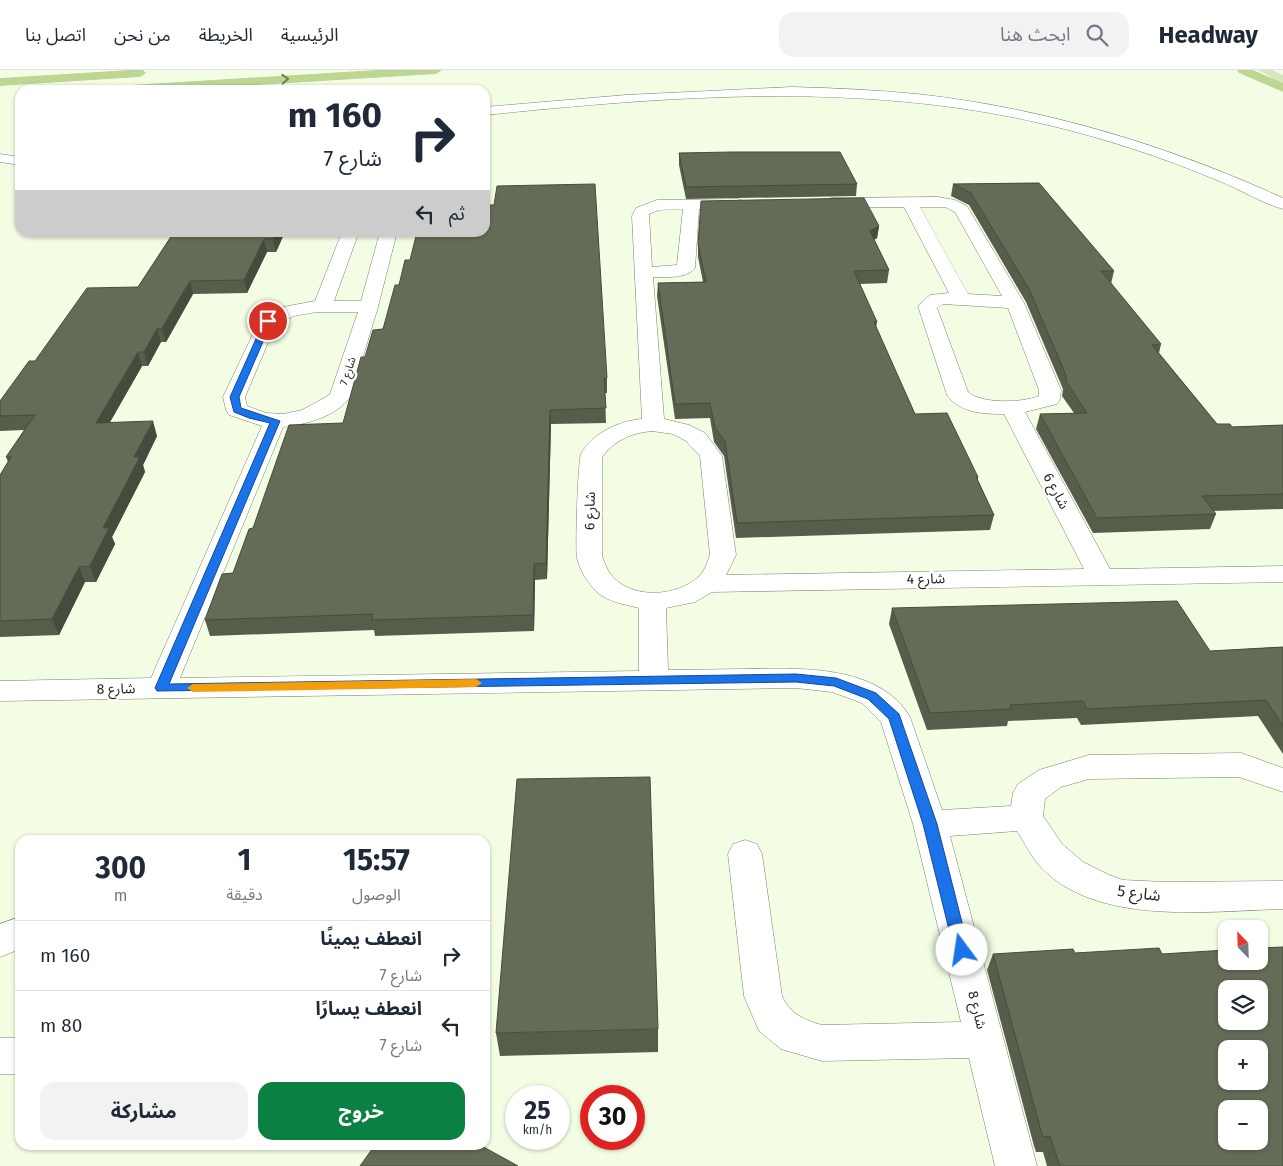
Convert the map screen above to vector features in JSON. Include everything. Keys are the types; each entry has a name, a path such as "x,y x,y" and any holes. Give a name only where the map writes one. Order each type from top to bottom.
{"highway":[{"path":"194,85 436,70"},
{"path":"1243,70 1283,88"},
{"path":"0,82 152,72"}],"main road":[{"path":"1264,70 1283,80"}],"street":[{"path":"490,110 552,103 791,91 849,93 919,100 1037,118 1117,139 1190,164 1283,204"},
{"path":"598,115 635,110 698,95"},
{"path":"490,122 509,122"},
{"path":"0,158 15,156"},
{"path":"0,158 15,160"},
{"path":"909,202 961,298"},
{"path":"810,204 949,203 961,209 1015,303 1050,390 1049,400 1040,404 1011,406 968,403 958,395 927,306 937,299 961,298 1015,303"},
{"path":"653,424 640,216 642,210 658,205 751,204"},
{"path":"643,272 672,272 686,268 691,205"},
{"path":"322,308 348,237"},
{"name":"شارع 7","path":"369,307 298,309 285,312 268,321 234,397 237,410 252,416 275,421 322,410 333,404 340,396 369,307 388,237"},
{"name":"شارع 6","path":"1011,406 1101,576"},
{"path":"161,688 275,421"},
{"name":"شارع 6","path":"652,602 624,596 606,586 595,572 589,556 591,456 598,445 609,436 629,428 653,424 672,426 695,436 711,456 723,554 717,570 707,584"},
{"name":"شارع 4","path":"652,602 685,596 707,584 1283,574"},
{"path":"652,602 654,680"},
{"name":"شارع 8","path":"0,691 796,678 836,682 872,696 895,718 930,824 1016,1166"},
{"path":"930,824 1026,818 1029,793 1050,778 1088,767 1240,765 1283,780"},
{"name":"شارع 5","path":"1026,818 1050,854 1071,872 1099,887 1122,894 1165,897 1283,896"},
{"path":"745,854 763,996 773,1019 795,1036 822,1043 984,1040"},
{"path":"0,941 15,934"},
{"path":"0,1056 15,1056"}],"building":[{"path":"840,152 857,184 686,187 679,153"},
{"path":"1039,183 1114,271 1101,271 1161,344 1152,345 1217,424 1230,424 1232,427 1283,425 1283,494 1202,496 1216,514 1097,518 1040,414 1087,413 1066,381 1066,375 1029,289 971,193 953,184"},
{"path":"595,184 607,378 604,378 606,408 550,410 546,563 534,564 533,615 372,620 373,614 205,620 222,574 233,573 249,529 253,528 289,425 343,423 361,357 365,357 373,330 383,329 395,285 399,285 405,260 410,260 416,237 490,237 490,205 494,205 497,186"},
{"path":"864,198 879,226 870,231 889,270 854,271 877,322 874,322 915,414 947,413 994,515 737,523 725,441 715,428 710,403 675,404 658,283 706,282 698,244 701,201"},
{"path":"171,237 274,237 273,239 264,239 244,280 190,281 162,328 157,329 144,352 138,352 96,423 153,421 134,457 140,457 103,528 109,528 90,566 79,567 52,619 0,621 0,475 11,457 6,457 35,415 0,416 0,401 29,361 35,361 87,288 138,287"},
{"path":"1177,601 1210,651 1283,647 1283,726 1266,700 1087,709 1083,701 1010,705 1011,709 930,713 892,608"},
{"path":"650,777 658,1029 496,1033 517,779"},
{"path":"1283,947 1283,1166 1060,1166 1050,1136 1043,1137 993,954 1073,949 1075,953 1159,948 1162,954 1218,950 1218,970 1268,970 1268,948"},
{"path":"371,1150 489,1150 518,1166 360,1166"}],"slow traffic":[{"path":"193,688 476,683"}],"route":[{"path":"268,321 234,397 237,410 252,416 275,421 161,688 796,678 836,682 872,696 895,718 930,824 962,950"}]}
